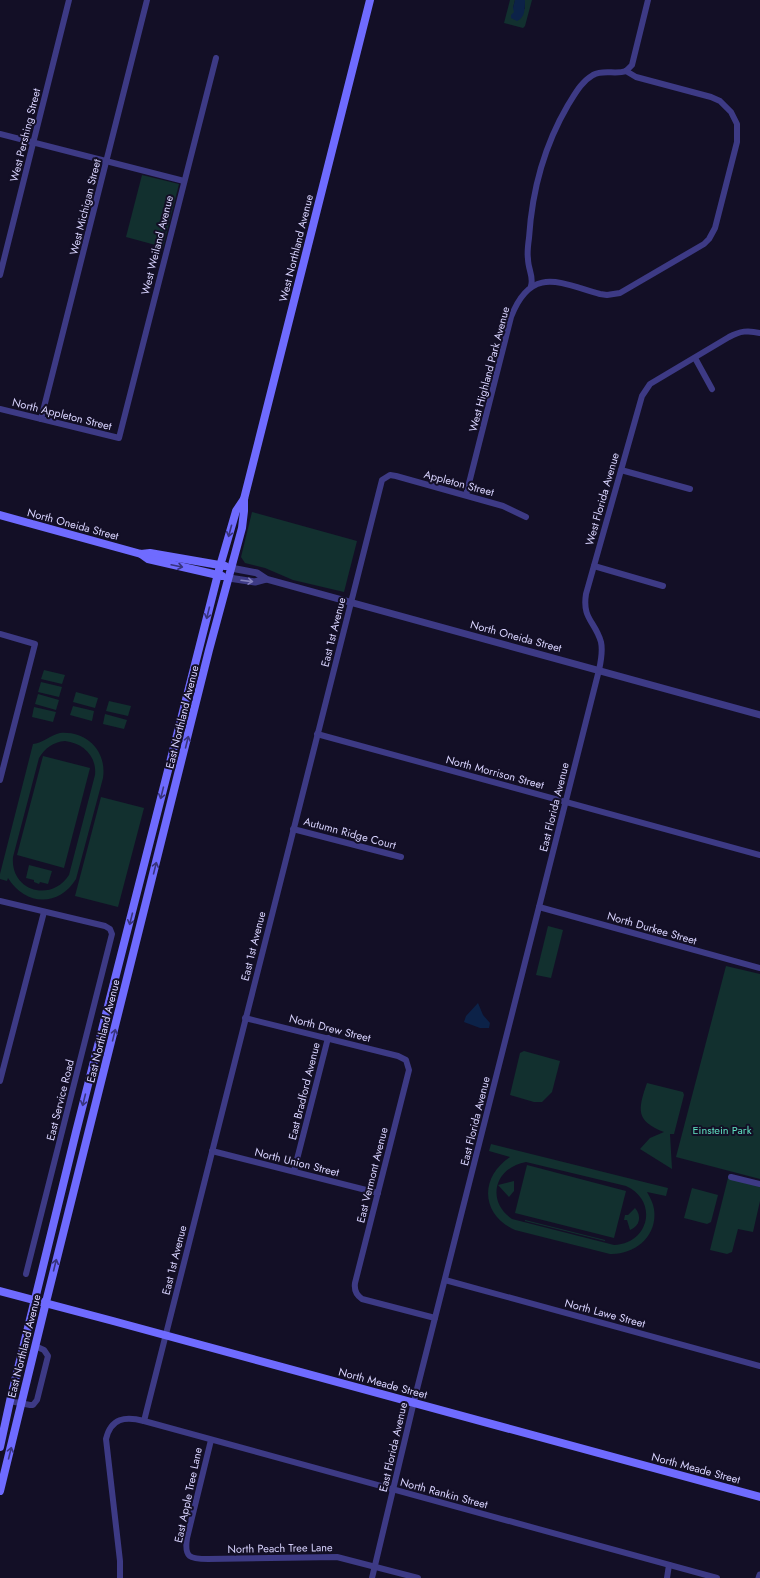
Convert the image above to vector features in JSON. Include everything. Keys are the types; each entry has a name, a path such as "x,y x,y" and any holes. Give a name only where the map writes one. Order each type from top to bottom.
{"main road":[{"name":"West Northland Avenue","path":"231,568 243,520 244,499 370,1"},
{"name":"West Northland Avenue","path":"220,566 236,511 244,499"},
{"name":"North Oneida Street","path":"0,515 140,554 148,559 229,578"},
{"name":"North Oneida Street","path":"140,554 150,553 231,568"},
{"name":"East Northland Avenue","path":"0,1447 35,1300 220,566"},
{"name":"East Northland Avenue","path":"0,1491 46,1302 231,568"},
{"name":"North Meade Street","path":"0,1291 46,1302 760,1497"}],"street":[{"name":"West Pershing Street","path":"0,275 69,0"},
{"name":"West Michigan Street","path":"41,420 147,0"},
{"path":"626,71 632,64 648,0"},
{"name":"West Weiland Avenue","path":"119,438 216,58"},
{"path":"626,71 636,77 711,97 720,101 727,107 735,119 737,142 713,234 704,244 620,293 607,295 600,294 553,282 544,282 531,286 532,277 528,259 532,211 537,181 549,143 565,109 583,83 599,73 626,71"},
{"path":"0,134 184,181"},
{"name":"West Highland Park Avenue","path":"466,495 511,317 516,305 531,286"},
{"name":"West Florida Avenue","path":"599,670 602,646 599,636 588,618 585,602 644,390 650,384 736,333 748,331 760,333"},
{"path":"695,358 712,389"},
{"name":"North Appleton Street","path":"0,409 119,438"},
{"path":"621,470 690,489"},
{"name":"Appleton Street","path":"385,477 390,475 396,476 466,495 503,506 526,517"},
{"name":"East 1st Avenue","path":"144,1421 380,486 385,477"},
{"path":"594,566 663,586"},
{"name":"North Oneida Street","path":"231,568 257,573 266,579 351,603 760,715"},
{"name":"North Oneida Street","path":"229,578 255,582 266,579"},
{"path":"0,634 35,644 0,780"},
{"name":"East Florida Avenue","path":"372,1578 435,1318 599,670"},
{"name":"North Morrison Street","path":"317,734 760,855"},
{"name":"Autumn Ridge Court","path":"293,828 401,857"},
{"path":"0,901 44,912 0,1081"},
{"name":"North Durkee Street","path":"539,907 760,968"},
{"name":"East Service Road","path":"26,1274 111,937 111,930 105,926 44,912"},
{"name":"North Drew Street","path":"245,1018 403,1057 408,1063"},
{"name":"East Bradford Avenue","path":"294,1172 328,1038"},
{"name":"East Vermont Avenue","path":"408,1063 409,1070 355,1282 356,1292 362,1299 435,1318"},
{"name":"North Union Street","path":"212,1151 378,1192"},
{"path":"732,1177 760,1184"},
{"name":"North Lawe Street","path":"445,1280 760,1366"},
{"path":"10,1401 33,1405 37,1400 48,1359 46,1352 35,1346"},
{"name":"North Rankin Street","path":"120,1578 121,1564 106,1439 112,1425 121,1419 126,1418 144,1421 717,1578"},
{"name":"East Apple Tree Lane","path":"188,1555 186,1552 187,1538 211,1440"},
{"name":"North Peach Tree Lane","path":"188,1555 192,1558 202,1559 331,1556 345,1558 418,1578"},
{"path":"666,1578 669,1565"}],"green space":[{"path":"510,0 515,0 513,8 525,9 525,0 532,0 525,26 523,28 504,23"},
{"path":"142,175 179,184 163,247 126,237"},
{"path":"252,512 357,541 344,592 293,580 265,568 245,563 241,557"},
{"path":"44,670 65,675 62,684 41,679"},
{"path":"41,682 62,687 59,697 38,692"},
{"path":"76,692 98,698 95,708 73,702"},
{"path":"38,694 59,700 56,710 35,704"},
{"path":"109,701 131,706 128,716 106,711"},
{"path":"73,706 94,711 92,721 70,715"},
{"path":"34,707 56,712 53,722 32,717"},
{"path":"105,714 127,720 124,729 103,724"},
{"path":"70,733 87,739 98,751 102,759 103,778 76,879 61,895 42,900 23,894 8,878 7,881 0,879 0,874 33,744 39,743 57,734","holes":["65,741 78,744 91,756 94,762 95,775 69,875 61,884 52,889 43,891 33,889 25,885 18,878 14,869 13,857 39,758 44,751 53,744"]},
{"path":"43,756 90,768 64,868 17,855"},
{"path":"101,797 144,808 118,907 75,896"},
{"path":"29,865 52,871 48,884 40,882 39,884 34,882 34,880 26,878"},
{"path":"548,926 563,930 551,978 536,975"},
{"name":"Einstein Park","path":"726,966 760,974 760,1179 676,1157"},
{"path":"524,1051 560,1061 552,1092 542,1102 534,1102 510,1095 520,1053"},
{"path":"647,1083 683,1092 684,1095 674,1134 670,1134 672,1169 640,1149 650,1138 664,1132 648,1123 641,1113 642,1100"},
{"path":"491,1144 668,1188 666,1196 647,1192 654,1207 654,1219 652,1228 643,1242 628,1251 610,1254 515,1230 504,1223 495,1215 490,1205 488,1195 489,1185 493,1175 500,1165 510,1157 489,1151","holes":["526,1162 626,1186 636,1193 643,1201 646,1211 646,1221 642,1230 635,1237 626,1243 614,1245 512,1219 504,1212 497,1195 497,1186 507,1171 515,1165"]},
{"path":"527,1165 626,1191 614,1238 515,1213"},
{"path":"729,1174 760,1182 760,1201 753,1232 738,1229 732,1252 727,1254 710,1250"},
{"path":"514,1181 514,1191 509,1197 498,1185"},
{"path":"692,1188 718,1195 711,1222 707,1224 684,1218"},
{"path":"635,1208 639,1214 639,1220 636,1226 630,1230 627,1220 624,1220 625,1215 628,1215"},
{"path":"525,1221 605,1240 605,1241"}],"water":[{"path":"515,0 525,0 525,9 522,18 517,21 511,18 511,15 514,12 513,8"},
{"path":"478,1003 483,1015 490,1023 489,1028 480,1028 464,1022 466,1016"}]}
